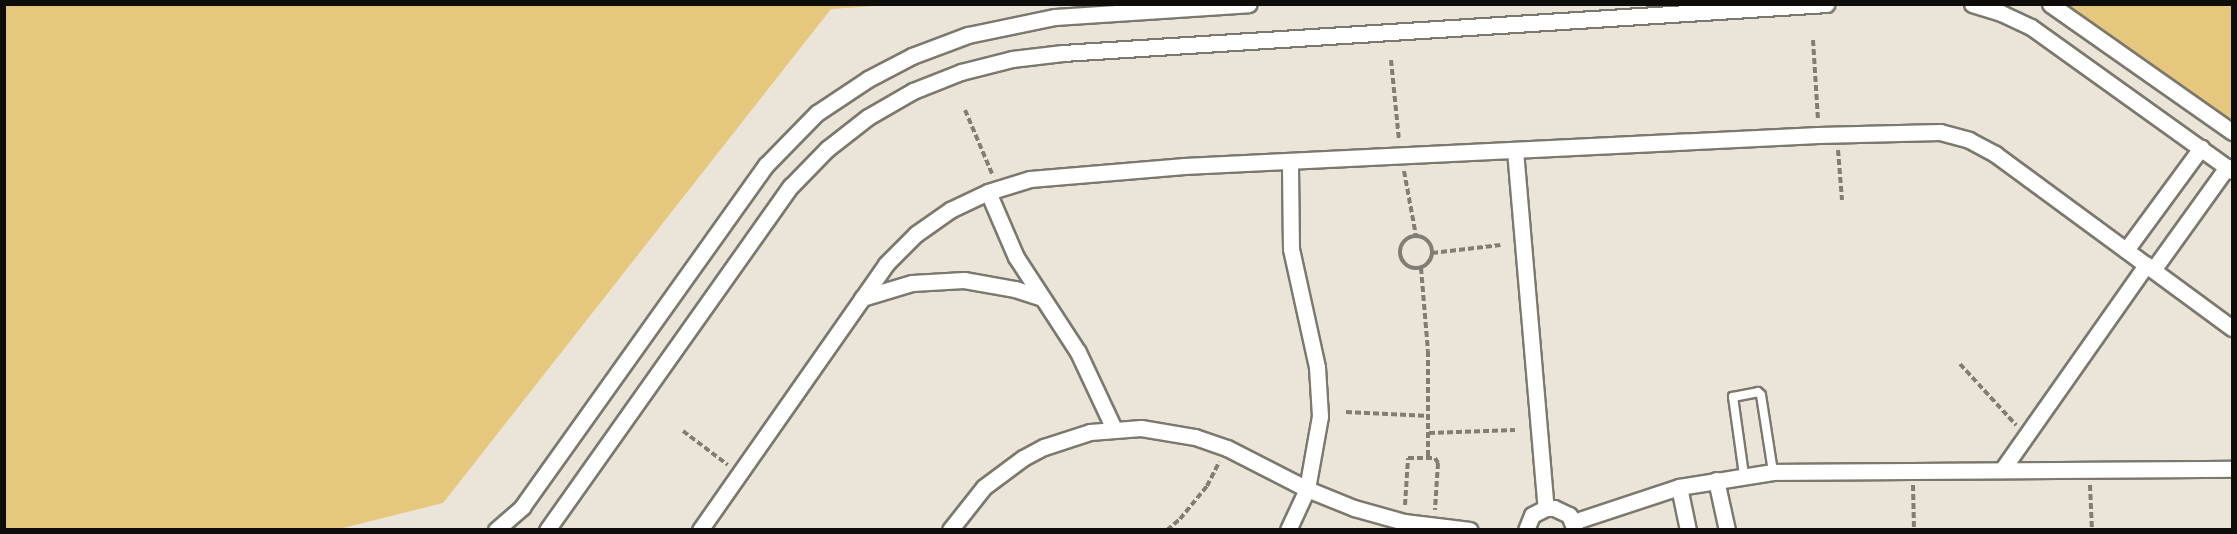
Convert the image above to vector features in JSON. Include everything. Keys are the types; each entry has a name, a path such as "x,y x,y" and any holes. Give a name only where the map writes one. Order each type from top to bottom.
{"street":[{"path":"496,530 522,507 766,165 817,113 868,79 903,61 968,35 1055,17 1249,4"},
{"path":"547,530 791,186 827,149 868,117 913,91 961,72 1012,59 1063,53 1826,4"},
{"path":"1972,4 2001,13 2031,27 2230,169 2149,267 2002,470"},
{"path":"2050,4 2232,132"},
{"path":"700,530 886,264 916,234 950,210 993,190 1030,179 1073,174 1290,161 1926,130 1969,140 1995,154 2232,328"},
{"path":"2126,250 2201,148"},
{"path":"1515,150 1546,508"},
{"path":"1288,530 1307,489 1320,416 1320,389 1313,345 1298,290 1291,249 1290,161"},
{"path":"993,190 1005,236 1040,297 1078,352 1114,429"},
{"path":"862,298 912,283 946,280 990,283 1040,297"},
{"path":"950,530 984,487 1023,458 1067,438 1114,429 1168,431 1227,448 1307,489 1354,508 1404,522 1470,530"},
{"path":"1515,530 1526,529 1532,515 1546,508 1562,510 1574,526 1679,487 1773,472 2232,469"},
{"path":"1716,480 1727,530"},
{"path":"1679,487 1688,530"}],"lane":[{"path":"1744,475 1733,400 1735,396 1758,392 1761,395 1773,472"}],"path":[{"path":"1813,40 1818,135"},
{"path":"1391,60 1401,156 1416,236"},
{"path":"965,110 993,190"},
{"path":"1836,134 1842,200"},
{"path":"1416,236 1426,240 1432,253 1430,261 1421,268 1409,268 1399,255 1401,243 1416,236"},
{"path":"1432,253 1501,245"},
{"path":"1421,268 1427,340 1428,458"},
{"path":"1960,364 2026,436"},
{"path":"1346,412 1429,416"},
{"path":"1429,433 1515,430"},
{"path":"683,431 739,474"},
{"path":"1167,530 1180,519 1207,486 1227,448"},
{"path":"1404,522 1408,458 1435,458 1438,463 1434,527"},
{"path":"2090,470 2091,530"},
{"path":"1913,471 1914,530"}],"shaded area":[{"path":"4,5 889,5 831,9 443,503 335,530 5,529"},
{"path":"2068,5 2232,5 2232,120"}]}
